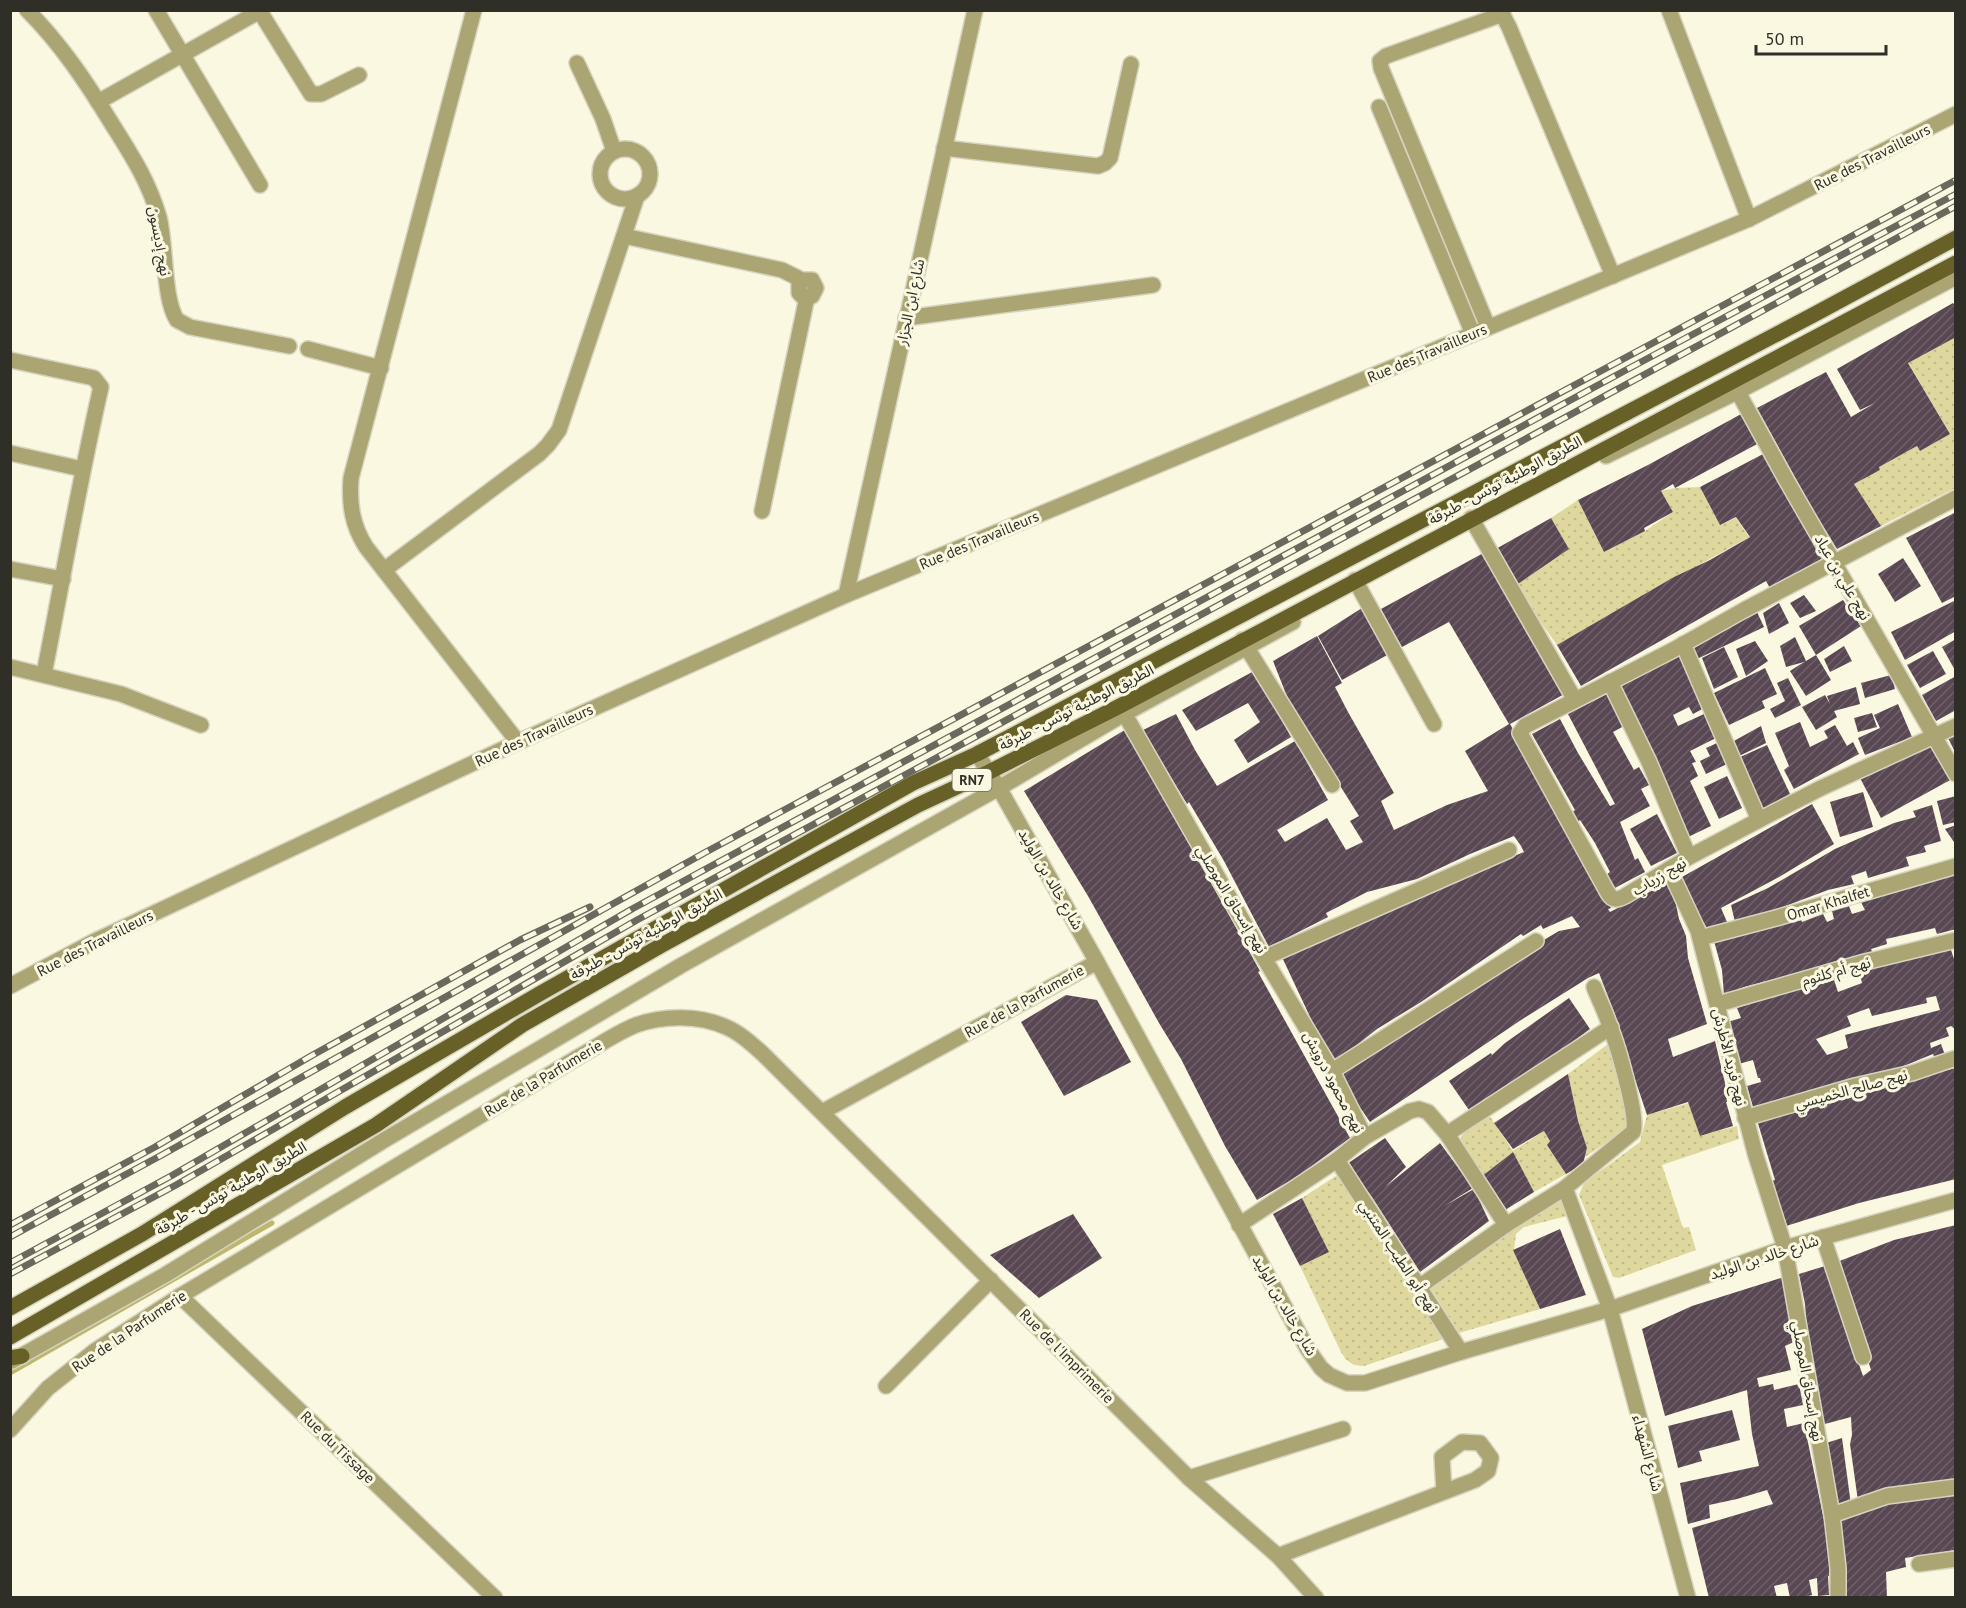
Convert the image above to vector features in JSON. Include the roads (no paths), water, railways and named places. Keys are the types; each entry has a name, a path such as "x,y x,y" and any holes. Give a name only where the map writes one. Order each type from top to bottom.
{"main road":[{"name":"الطريق الوطنية تونس - طبرقة","path":"10,1308 142,1234 345,1107 541,993 913,783 977,754 1956,238"},
{"name":"الطريق الوطنية تونس - طبرقة","path":"10,1337 376,1125 522,1025 612,973 918,805 1122,710 1472,520 1734,386 1827,332 1956,263"}],"street":[{"name":"نهج إديسون","path":"27,10 59,45 146,179 159,219 170,302 177,320 190,327 289,346"},
{"path":"156,10 260,184"},
{"path":"474,10 351,478 349,500 357,533 518,742"},
{"name":"شارع ابن الجزار","path":"846,595 975,10"},
{"path":"1669,10 1749,219"},
{"path":"98,102 260,11 311,94 321,94 359,75"},
{"path":"1488,327 1381,68 1380,60 1386,56 1502,12 1613,276"},
{"path":"577,63 603,119 614,151"},
{"path":"944,148 1098,166 1105,163 1110,158 1131,64"},
{"path":"1379,108 1473,334"},
{"name":"Rue des Travailleurs","path":"10,986 95,941 518,742 846,595 1749,219 1956,114"},
{"path":"623,148 633,149 642,154 648,162 651,171 650,181 645,190 637,196 627,199 618,198 609,193 603,185 600,176 601,166 606,157 614,151 623,148"},
{"path":"384,570 539,454 554,438 559,430 637,196"},
{"path":"624,236 782,270 802,280 799,284 799,293 807,297 762,511"},
{"path":"1734,386 1956,277"},
{"path":"906,318 1153,285"},
{"path":"308,350 381,368"},
{"path":"10,360 94,378 101,387 82,469 44,674"},
{"name":"نهج علي بن عياد","path":"1734,386 1956,774"},
{"path":"10,453 82,469"},
{"path":"1472,520 1575,700 1956,498"},
{"path":"10,569 63,579"},
{"path":"1356,583 1434,724"},
{"path":"1244,644 1332,785"},
{"path":"1683,644 1760,820"},
{"path":"10,667 121,694 201,724"},
{"path":"1610,682 1689,857"},
{"name":"نهج زرياب","path":"1575,700 1525,726 1521,731 1522,738 1612,898 1616,899 1625,896 1689,857 1821,788 1956,726"},
{"path":"14,1359 165,1275 396,1133 672,970 999,788 1122,710"},
{"name":"نهج إسحاق الموصلي","path":"1122,710 1264,958 1509,850"},
{"name":"شارع خالد بن الوليد","path":"977,754 999,788 1097,962 1307,1348 1329,1376 1347,1383 1365,1383 1461,1352 1610,1309 1785,1248 1956,1200"},
{"name":"Omar Khalfet","path":"1700,938 1956,866"},
{"name":"نهج فريد الأطرش","path":"1669,869 1700,938 1745,1118 1785,1248"},
{"path":"1332,1071 1536,940"},
{"name":"نهج أم كلثوم","path":"1718,1004 1865,962 1956,940"},
{"name":"نهج محمود درويش","path":"1239,1225 1337,1160 1365,1137 1332,1071 1264,958"},
{"name":"Rue de la Parfumerie","path":"10,1430 48,1388 96,1350 180,1296 622,1032 652,1020 667,1018 699,1020 726,1027 742,1036 763,1054 822,1112 1097,962"},
{"path":"1419,1287 1506,1225 1565,1188 1628,1137 1635,1127 1634,1115 1611,1027 1594,987"},
{"path":"1447,1134 1611,1027"},
{"name":"نهج صالح الخميسي","path":"1745,1118 1855,1086 1912,1073 1956,1058"},
{"path":"1365,1137 1410,1111 1419,1109 1432,1115 1447,1134 1506,1225"},
{"name":"Rue de l'Imprimerie","path":"822,1112 1190,1478 1278,1556 1316,1598"},
{"name":"نهج أبو الطيب المتنبي","path":"1337,1160 1461,1352"},
{"name":"شارع الشهداء","path":"1565,1188 1610,1309 1688,1598"},
{"path":"1823,1238 1863,1357"},
{"name":"نهج إسحاق الموصلي","path":"1785,1248 1832,1515 1838,1568 1838,1598"},
{"path":"886,1386 991,1280"},
{"name":"Rue du Tissage","path":"180,1296 495,1598"},
{"path":"1190,1478 1343,1429"},
{"path":"1832,1515 1887,1496 1956,1487"},
{"path":"1278,1556 1444,1492"},
{"path":"1919,1564 1956,1559"}],"waterway":[{"path":"10,1373 272,1223"}],"railway":[{"path":"10,1237 706,852 1956,180"},
{"path":"10,1263 171,1176 632,909 1626,370 1956,194"},
{"path":"10,1274 176,1185 637,920 1956,206"},
{"path":"10,1225 155,1147 311,1056 520,940 590,907"}]}
